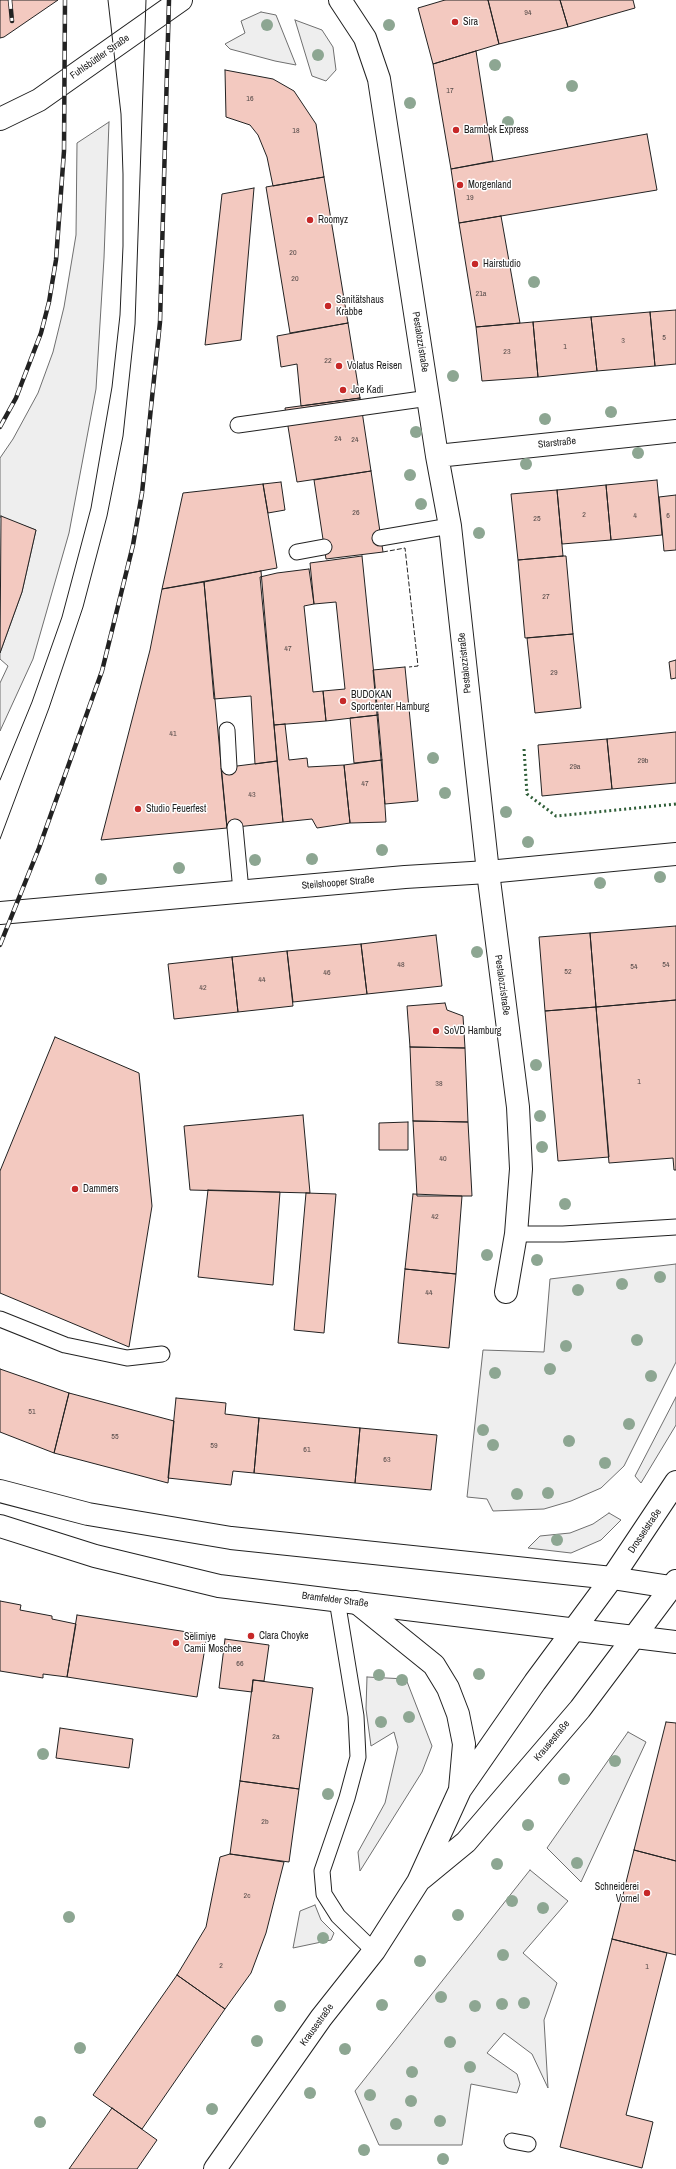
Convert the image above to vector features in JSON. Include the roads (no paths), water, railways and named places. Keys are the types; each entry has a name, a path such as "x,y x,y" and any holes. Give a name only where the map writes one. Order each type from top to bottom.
{"main road":[{"name":"Fuhlsbüttler Straße","path":"6,114 39,100 181,0"},
{"name":"Pestalozzistraße","path":"340,0 365,38"},
{"name":"Pestalozzistraße","path":"362,0 365,38 379,79 437,456 450,526 488,872 518,1107 521,1169 516,1234 506,1292"},
{"name":"Starstraße","path":"437,456 676,431"},
{"name":"Steilshooper Straße","path":"0,913 405,877 488,872 676,854"},
{"name":"Drosselstraße","path":"612,1578 676,1482"},
{"path":"0,1491 88,1514 231,1538 675,1586"},
{"name":"Bramfelder Straße","path":"0,1526 95,1556 219,1586 676,1642"},
{"name":"Krausestraße","path":"215,2169 321,2018 374,1951 418,1882 460,1790 535,1682 576,1629 612,1578"},
{"name":"Krausestraße","path":"418,1882 466,1842 580,1709 634,1636 675,1586"},
{"path":"346,1601 434,1665 448,1688 458,1714 464,1744 460,1790"}],"lane":[{"path":"238,425 429,398"},
{"path":"380,538 450,526"},
{"path":"297,552 324,547"},
{"path":"227,730 229,767"},
{"path":"235,827 241,891"},
{"path":"516,1234 563,1234 676,1228"},
{"path":"0,1319 65,1345 127,1358 162,1354"},
{"path":"346,1601 358,1757 347,1798 322,1871 324,1894 338,1916 374,1951"},
{"path":"512,2140 528,2144"}],"tram line":[{"path":"0,780 32,702 62,617 91,508 112,387 120,315 123,246 123,174 121,114 108,0"},
{"path":"0,839 49,708 83,607 107,516 123,436 135,324 146,0"}],"railway":[{"path":"10,0 12,21"},
{"path":"0,427 16,398 41,333 49,302 56,260 64,151 65,0"},
{"path":"0,945 39,848 102,671 133,545 142,493 160,322 169,0"}],"place":[{"name":"Sira","path":"455,22"},
{"name":"Barmbek Express","path":"456,130"},
{"name":"Morgenland","path":"460,185"},
{"name":"Roomyz","path":"310,220"},
{"name":"Hairstudio","path":"475,264"},
{"name":"Sanitätshaus Krabbe","path":"328,306"},
{"name":"Volatus Reisen","path":"339,366"},
{"name":"Joe Kadi","path":"343,390"},
{"name":"BUDOKAN Sportcenter Hamburg","path":"343,701"},
{"name":"Studio Feuerfest","path":"138,809"},
{"name":"SoVD Hamburg","path":"436,1031"},
{"name":"Dammers","path":"75,1189"},
{"name":"Clara Choyke","path":"251,1636"},
{"name":"Selimiye Camii Moschee","path":"176,1643"},
{"name":"Schneiderei Vornel","path":"647,1893"}]}
